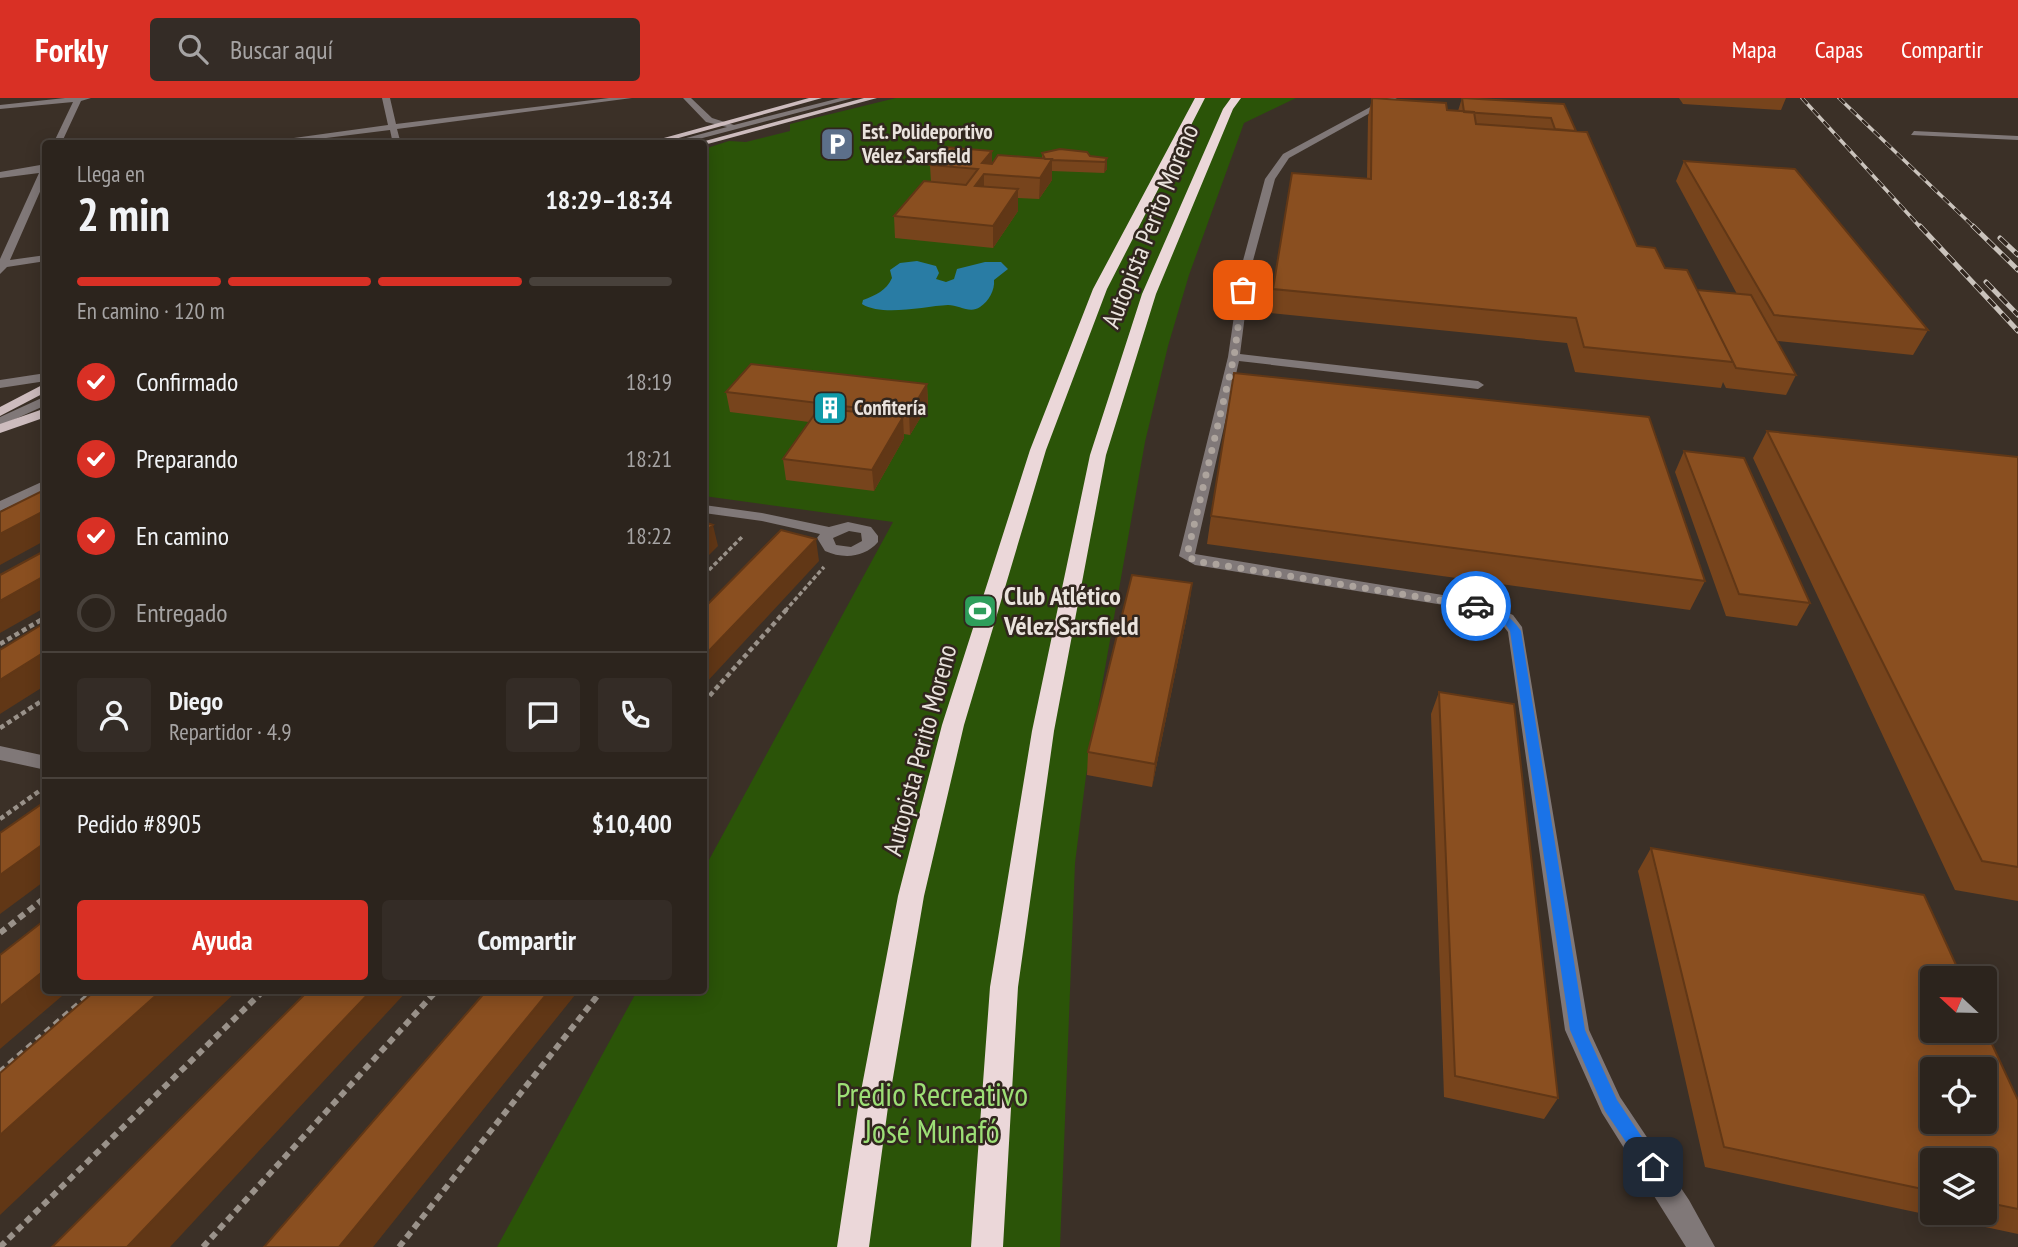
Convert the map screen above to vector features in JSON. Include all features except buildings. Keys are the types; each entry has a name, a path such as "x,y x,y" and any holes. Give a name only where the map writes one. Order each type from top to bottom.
{"highway":[{"name":"Autopista Perito Moreno","path":"853,1247 873,1107 911,895 953,725 1038,450 1100,289 1200,98"},
{"name":"Autopista Perito Moreno","path":"987,1247 1004,987 1043,732 1098,455 1149,293 1228,109 1236,98"}],"main road":[{"path":"659,140 719,122 818,98"},
{"path":"707,141 873,98"},
{"path":"0,412 42,389"},
{"path":"0,429 42,413"}],"street":[{"path":"59,140 78,98"},
{"path":"0,107 87,98"},
{"path":"386,98 396,140"},
{"path":"285,140 628,98"},
{"path":"687,98 709,120 747,129"},
{"path":"682,140 849,98"},
{"path":"1393,98 1286,156 1270,179 1246,268 1234,357 1187,555 1195,561 1485,607 1507,619 1516,631 1577,1030 1611,1105 1702,1247"},
{"path":"1914,133 2018,138"},
{"path":"0,175 42,169"},
{"path":"1,267 42,176"},
{"path":"1,267 42,259"},
{"path":"1234,357 1478,385"},
{"path":"0,384 42,378"},
{"path":"0,422 42,402"},
{"path":"0,507 42,486"},
{"path":"707,509 762,517 830,532 848,526 858,527 870,536 870,542 856,551 837,552 826,544 825,538 830,532"},
{"path":"0,753 42,762"}],"path":[{"path":"707,572 762,517"},
{"path":"707,699 837,552"},
{"path":"0,644 42,619"},
{"path":"0,727 42,701"},
{"path":"0,819 42,790"},
{"path":"0,933 42,900"},
{"path":"0,1072 90,994"},
{"path":"0,1247 260,994"},
{"path":"203,1247 433,994"},
{"path":"399,1247 599,994"}],"green space":[{"name":"Club Atlético Vélez Sarsfield","path":"896,98 1296,98 1244,123 1189,275 1168,346 1145,442 1086,776 1075,863 1060,1247 497,1247 635,994 707,994 707,863 893,522 707,496 707,148 729,141 746,142 790,131 790,124"}],"water":[{"path":"917,261 936,266 939,273 936,279 946,282 954,279 957,269 985,262 1001,262 1008,269 994,280 994,288 989,298 976,309 948,305 881,310 862,304 863,300 887,286 892,278 890,270 900,263"}],"railway":[{"path":"1802,98 1921,228"},
{"path":"1839,98 1975,228"},
{"path":"1920,226 2018,331"},
{"path":"1973,226 2018,270"},
{"path":"2000,238 2018,255"},
{"path":"1986,282 2018,315"}],"way so far":[{"path":"1243,290 1234,357 1187,555 1195,561 1476,606"}],"place":[{"name":"Est. Polideportivo Vélez Sarsfield","path":"837,144"},
{"name":"Confitería","path":"830,408"},
{"name":"Club Atlético Vélez Sarsfield","path":"980,611"}],"route":[{"path":"1476,606 1485,607 1507,619 1516,631 1577,1030 1611,1105 1653,1167"}],"park label":[{"name":"Predio Recreativo José Munafó","path":"932,1114"}]}
